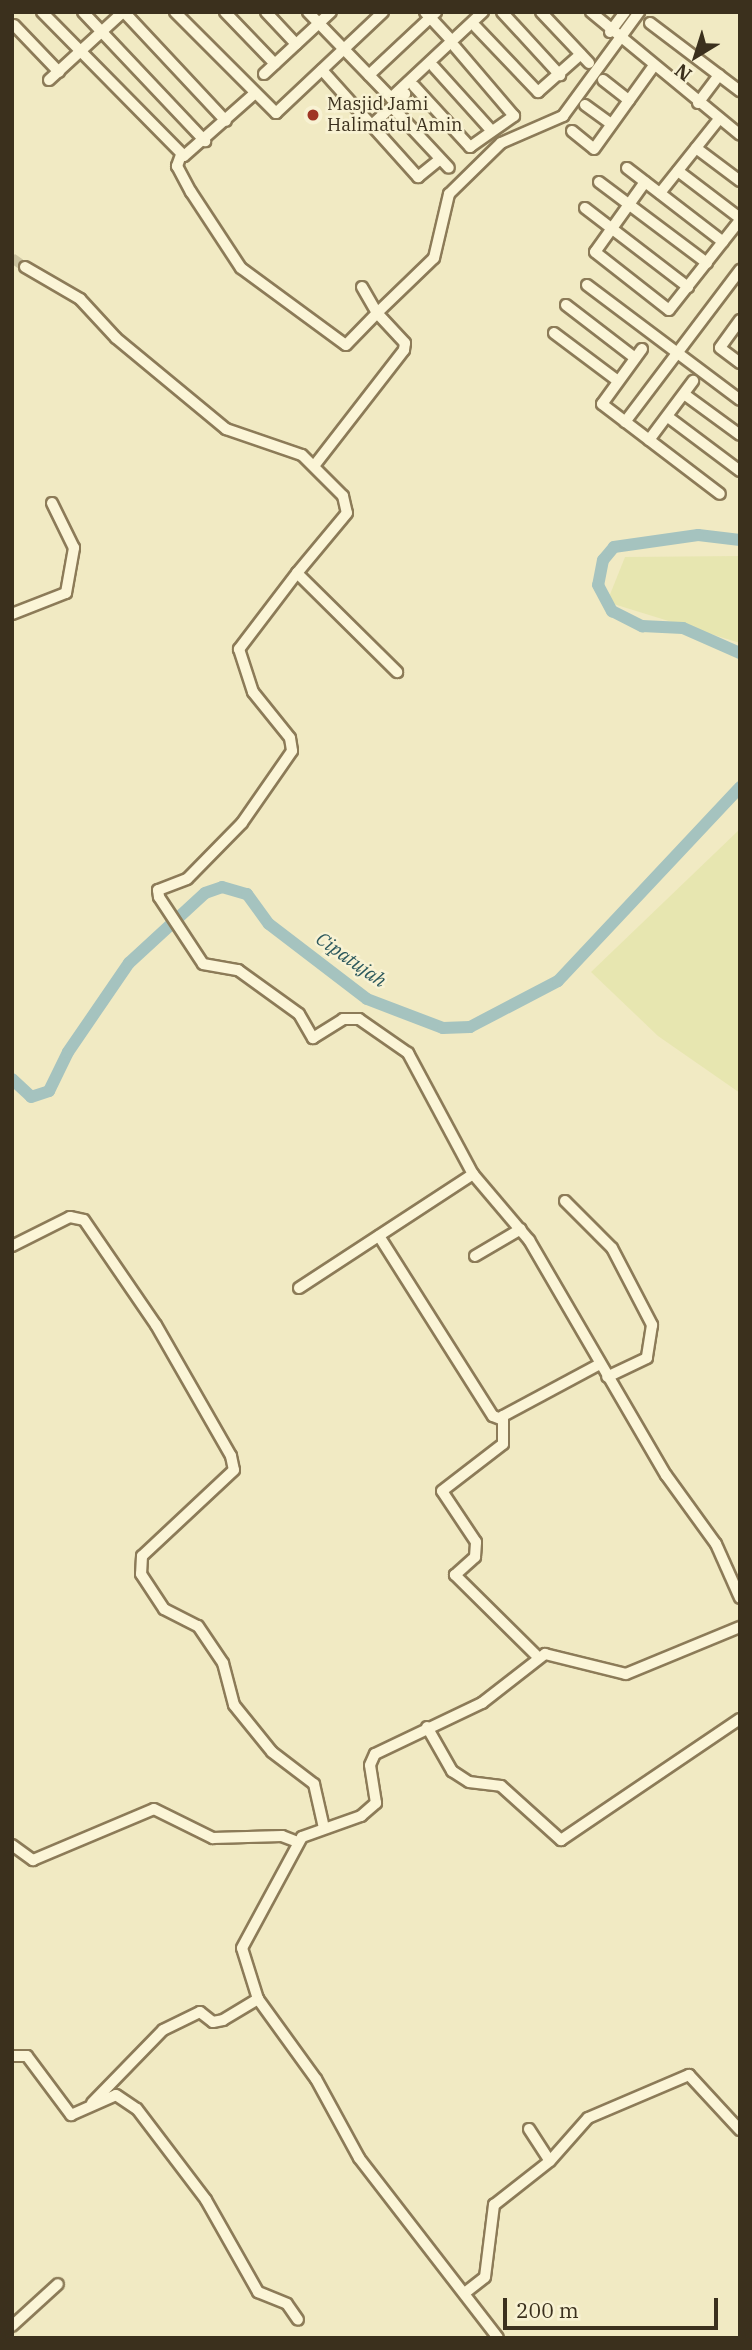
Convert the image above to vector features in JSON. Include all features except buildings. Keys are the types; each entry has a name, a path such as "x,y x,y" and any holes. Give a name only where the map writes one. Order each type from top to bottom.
{"street":[{"path":"42,12 181,155"},
{"path":"83,12 205,141"},
{"path":"49,80 123,12 226,121"},
{"path":"175,12 253,95 276,113 383,12"},
{"path":"226,12 275,64"},
{"path":"266,12 296,44"},
{"path":"308,12 391,98 493,12"},
{"path":"264,74 331,12"},
{"path":"369,123 392,107 434,67 483,12"},
{"path":"502,12 560,75"},
{"path":"476,27 535,90 585,59 541,12"},
{"path":"592,12 622,43 740,135"},
{"path":"610,32 625,12"},
{"path":"253,95 205,141 181,155 177,166 191,192 242,268 346,345 434,258 449,194 501,144 563,116 622,43 639,12"},
{"path":"369,75 430,14 516,112 469,146 414,86"},
{"path":"650,23 740,90"},
{"path":"14,25 59,72"},
{"path":"434,67 491,130"},
{"path":"572,131 594,149 653,67"},
{"path":"322,70 418,177 440,159"},
{"path":"698,103 719,75"},
{"path":"603,80 629,100"},
{"path":"585,105 611,124"},
{"path":"392,107 449,168"},
{"path":"660,193 719,119"},
{"path":"696,148 740,181"},
{"path":"626,168 723,242"},
{"path":"645,182 610,228 596,253 667,309 688,287 740,219 678,171"},
{"path":"599,182 707,263"},
{"path":"585,208 688,287"},
{"path":"25,267 80,299 116,338 226,429 288,447 314,466 349,509 239,649 253,692 290,738 292,751 251,813 187,878 158,890 160,901 192,951 209,969 236,968 291,1007 313,1038 352,1018 373,1023 394,1039 418,1068 473,1174 521,1228 607,1377 716,1544 737,1586 740,1598"},
{"path":"625,422 739,271"},
{"path":"587,285 740,400"},
{"path":"314,466 404,351 405,343 377,313 362,287"},
{"path":"566,305 639,354 602,404 720,494"},
{"path":"739,324 716,353 740,363"},
{"path":"554,333 618,381"},
{"path":"649,440 693,381"},
{"path":"684,394 740,435"},
{"path":"668,417 740,471"},
{"path":"14,611 63,596 67,588 73,542 52,503"},
{"path":"297,573 397,672"},
{"path":"299,1288 473,1174"},
{"path":"565,1201 612,1248 652,1325 647,1358 607,1377"},
{"path":"12,1246 70,1217 84,1220 156,1325 232,1456 234,1470 142,1556 141,1574 164,1609 198,1626 223,1663 234,1704 272,1752 314,1784 324,1828"},
{"path":"475,1256 521,1228"},
{"path":"379,1236 494,1417 502,1419 600,1364"},
{"path":"502,1419 503,1444 441,1496 475,1542 475,1557 455,1575 537,1657"},
{"path":"498,2338 466,2292 359,2158 316,2079 258,1998 242,1948 298,1842 373,1807 375,1754 482,1703 537,1657 552,1654 625,1674 740,1627"},
{"path":"427,1727 452,1771 469,1782 501,1786 561,1840 740,1718"},
{"path":"12,1845 33,1860 154,1809 214,1838 282,1836 298,1842"},
{"path":"92,2103 131,2056 170,2025 200,2012 213,2022 223,2020 258,1998"},
{"path":"12,2056 27,2056 69,2114 116,2095 138,2109 206,2200 258,2292 287,2304 299,2320"},
{"path":"466,2292 486,2276 494,2205 550,2161 588,2118 689,2075 740,2130"},
{"path":"529,2129 550,2161"},
{"path":"12,2326 58,2284"}],"green space":[{"path":"740,556 740,643 607,602 625,557"},
{"path":"740,829 740,1093 658,1036 591,972"}],"waterway":[{"name":"Cipatujah","path":"740,540 698,535 614,547 603,560 598,585 612,611 642,626 683,628 740,653"},
{"name":"Cipatujah","path":"12,1079 31,1097 49,1091 68,1052 129,963 205,893 222,887 247,894 269,924 367,999 443,1028 470,1027 558,981 740,787"}],"tunnel":[{"path":"12,258 25,267"}],"place":[{"name":"Masjid Jami Halimatul Amin","path":"313,115"}]}
